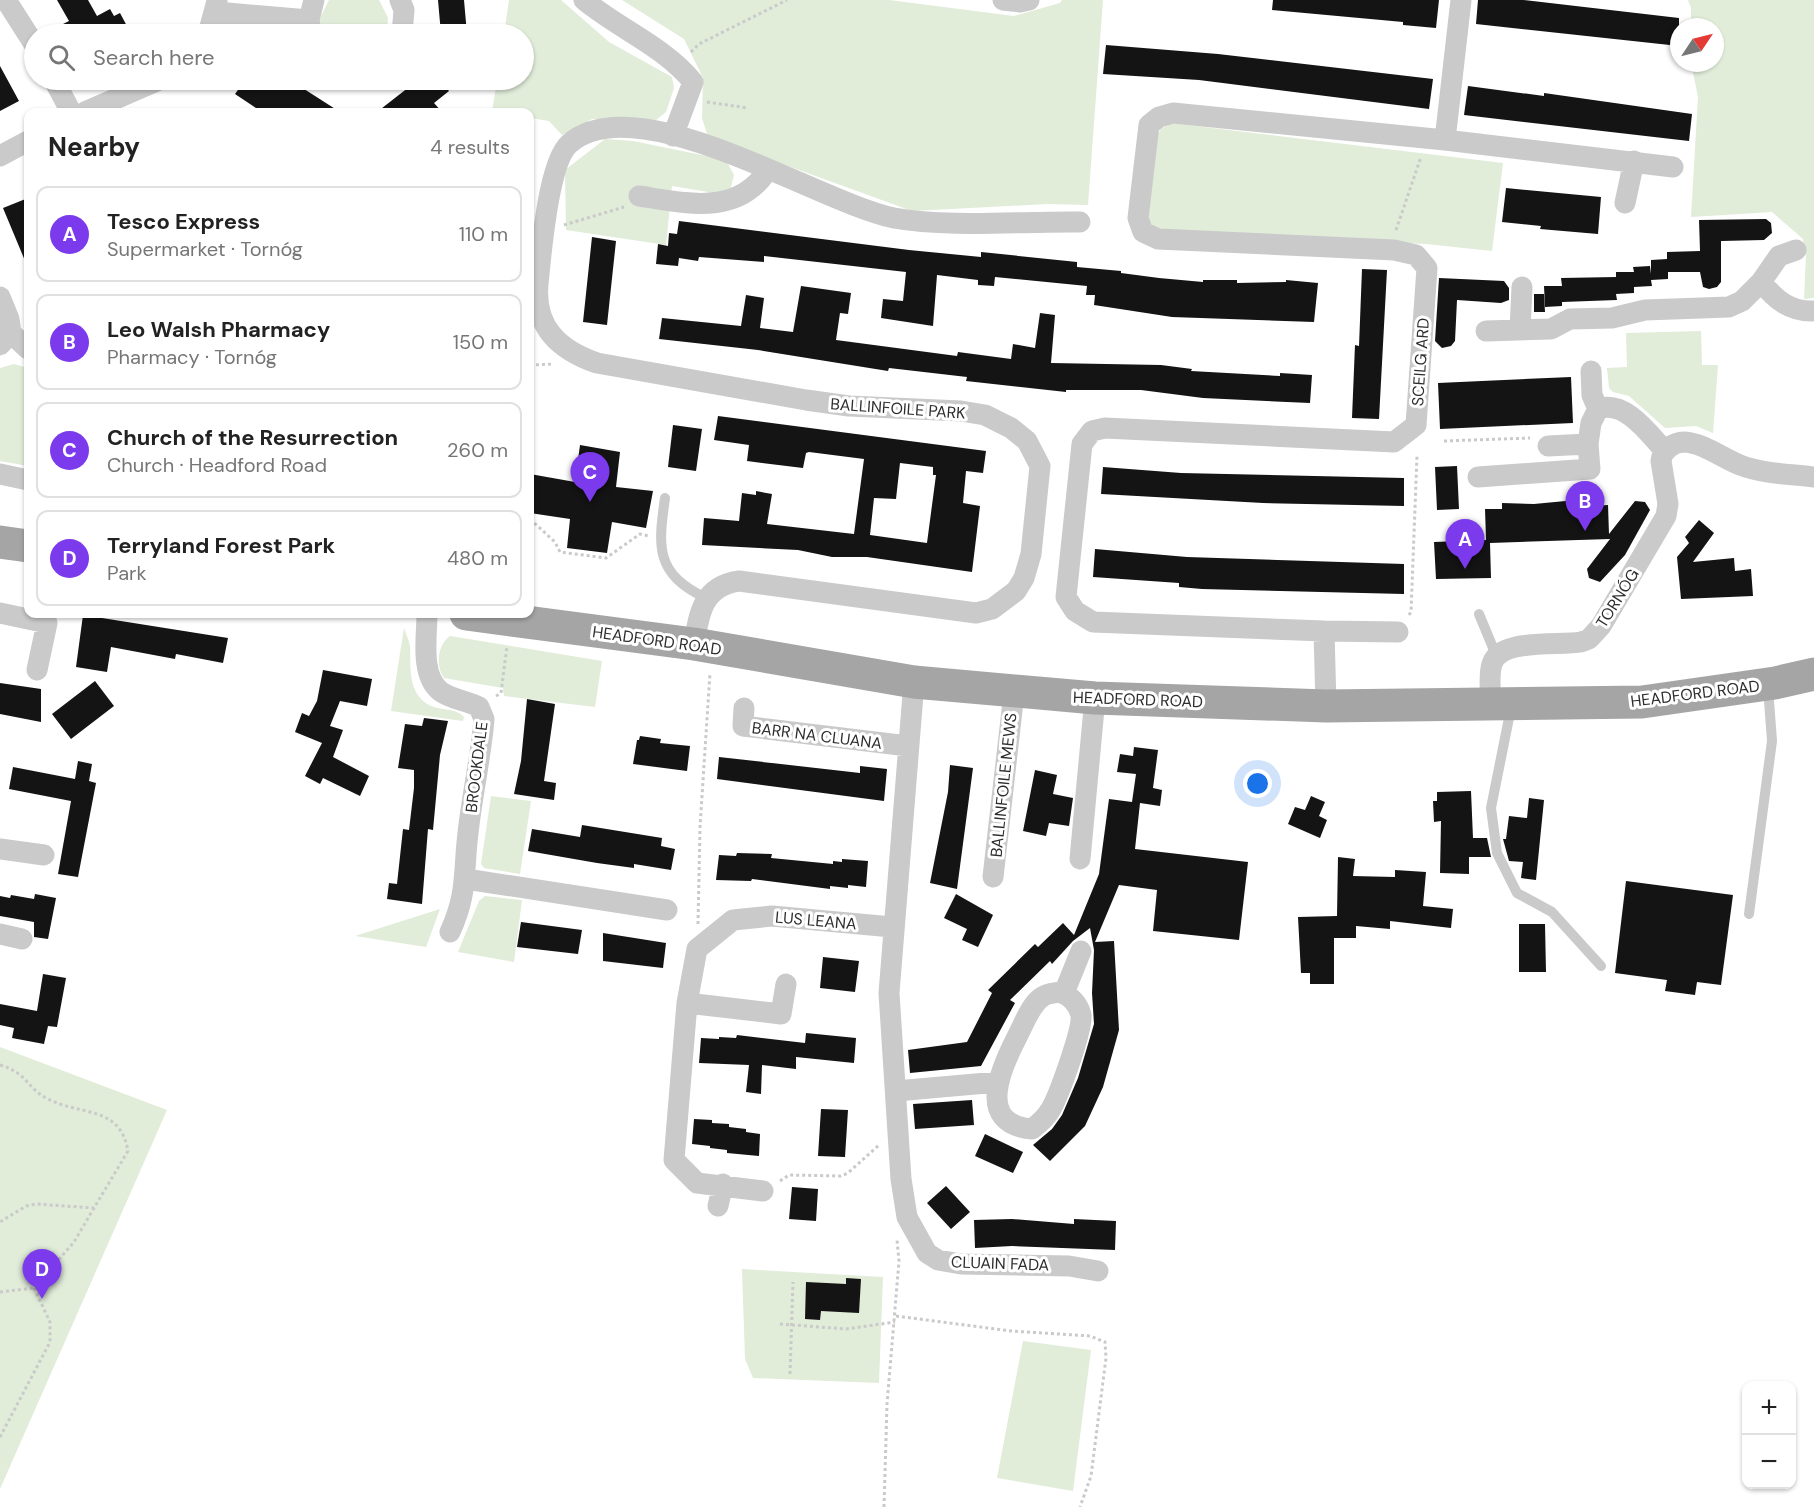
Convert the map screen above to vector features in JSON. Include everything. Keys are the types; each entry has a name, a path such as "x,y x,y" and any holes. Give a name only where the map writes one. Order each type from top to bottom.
{"main road":[{"path":"0,542 24,545"},
{"name":"HEADFORD ROAD","path":"496,618 704,646 914,682 1014,693 1095,698 1326,706 1642,702 1814,675"}],"street":[{"path":"6,0 24,28"},
{"path":"400,0 404,10 403,24"},
{"path":"584,0 607,19 678,63 693,82 673,136"},
{"path":"1003,0 1029,0"},
{"path":"1436,139 1461,0"},
{"path":"211,24 216,6 311,18"},
{"path":"59,90 69,108"},
{"path":"120,106 144,90"},
{"name":"SCEILG ARD","path":"1398,632 1093,622 1075,611 1066,597 1082,444 1092,431 1105,428 1394,442 1416,425 1427,268 1416,255 1394,250 1158,239 1143,232 1138,218 1149,124 1173,112 1436,139 1673,167"},
{"name":"BALLINFOILE PARK","path":"706,598 713,590 730,582 757,582 976,613 992,609 1016,591 1028,566 1040,466 1027,441 1011,428 985,415 961,411 849,406 806,400 583,358 561,345 540,316 538,292 555,170 568,145 585,133 600,128 618,127 673,136 730,152 857,206 895,218 1080,222"},
{"path":"0,156 24,143"},
{"path":"1625,203 1634,161"},
{"path":"639,196 696,204 718,204 746,192 762,179 768,169"},
{"path":"1486,331 1551,329 1570,320 1612,318 1645,310 1729,307 1742,301 1761,282 1779,256 1796,250"},
{"path":"1761,282 1781,303 1802,311 1814,311"},
{"path":"1520,330 1522,287"},
{"path":"0,297 9,319 5,339 24,347"},
{"path":"1478,477 1590,469 1588,444 1591,423 1598,409 1592,395 1592,371"},
{"path":"1598,409 1612,407 1626,413 1665,451 1678,443 1694,444 1742,466 1814,477"},
{"path":"1548,446 1588,444"},
{"name":"TORNÓG","path":"1496,655 1506,649 1523,646 1581,642 1589,639 1601,626 1666,516 1668,504 1661,460 1665,451"},
{"path":"0,474 24,479"},
{"path":"704,646 698,620 706,598"},
{"path":"0,613 24,618"},
{"path":"26,618 46,622 37,670"},
{"name":"BROOKDALE","path":"427,618 428,671 431,681 440,691 479,707 484,719 467,835 462,906 450,932"},
{"path":"1324,631 1326,706"},
{"path":"1496,655 1491,666 1501,705"},
{"path":"892,927 914,682"},
{"name":"BALLINFOILE MEWS","path":"993,877 1014,693"},
{"path":"1080,859 1095,698"},
{"name":"BARR NA CLUANA","path":"744,708 743,726 908,746"},
{"path":"0,849 44,855"},
{"path":"465,879 667,910"},
{"name":"LUS LEANA","path":"697,949 733,920 772,916 892,927"},
{"name":"CLUAIN FADA","path":"892,927 889,993 902,1179 908,1217 927,1253 938,1260 961,1264 1069,1266 1098,1271"},
{"path":"0,934 22,939"},
{"path":"697,949 687,1003 674,1160 697,1183 723,1184 763,1191"},
{"path":"1064,993 1081,951"},
{"path":"687,1003 780,1014 786,984"},
{"path":"1049,994 1069,995 1078,1007 1080,1032 1052,1107 1042,1122 1032,1130 1014,1126 1004,1118 997,1095 998,1082 1005,1060 1030,1011 1040,998 1049,994"},
{"path":"896,1091 998,1082"},
{"path":"718,1206 723,1184"}],"lane":[{"path":"665,498 660,537 666,565 673,578 706,598"},
{"path":"1479,614 1496,655"},
{"path":"1749,914 1772,741 1768,684"},
{"path":"1501,705 1491,808 1497,853 1518,893 1552,912 1600,966"}],"path":[{"path":"678,63 699,44 787,0"},
{"path":"687,99 748,108"},
{"path":"1394,250 1393,237 1436,139"},
{"path":"545,230 624,206 639,196"},
{"path":"1444,441 1547,438 1548,446"},
{"path":"1398,632 1411,612 1417,456"},
{"path":"534,523 555,542 560,552 606,558 640,534 660,537"},
{"path":"479,707 501,693 507,644"},
{"path":"697,949 704,646"},
{"path":"0,1065 22,1074 47,1099 100,1114 118,1126 125,1136 128,1151 74,1242 34,1288 0,1292"},
{"path":"763,1191 775,1187 789,1175 841,1176 848,1173 878,1146 887,1130 899,1131"},
{"path":"0,1222 26,1206 36,1204 94,1208"},
{"path":"889,1507 884,1506 887,1404 899,1261 896,1227 908,1217"},
{"path":"790,1374 793,1282"},
{"path":"0,1437 50,1342 50,1322 34,1288"},
{"path":"896,1316 1011,1331 1090,1336 1105,1342 1106,1358 1091,1476 1080,1507"},
{"path":"780,1324 846,1329 895,1322"}],"green space":[{"path":"329,0 379,0 388,18 388,24 319,24"},
{"path":"509,0 561,0 609,42 672,77 674,88 666,112 655,121 592,119 562,135 549,121 534,119 534,108 493,108 495,90 534,90 534,24 505,24"},
{"path":"622,0 889,0 1014,16 1060,3 1062,0 1103,0 1088,205 1048,204 912,211 708,137 702,118 703,78 684,39"},
{"path":"1688,0 1814,0 1814,298 1804,299 1806,256 1803,239 1772,212 1691,217 1698,97 1693,72 1724,72 1724,18 1691,18"},
{"path":"1171,123 1503,163 1492,251 1426,244 1162,232 1151,226 1148,214 1155,140 1161,129"},
{"path":"605,139 633,141 726,160 734,175 730,191 714,193 672,186 666,245 566,230 565,170"},
{"path":"1701,331 1702,365 1718,365 1713,433 1696,426 1665,428 1629,396 1613,392 1609,388 1607,368 1627,367 1626,333"},
{"path":"14,364 24,367 24,465 0,461 0,368"},
{"path":"404,628 410,646 412,678 417,694 429,705 460,714 464,717 463,721 391,711"},
{"path":"450,636 602,661 595,707 504,696 503,688 444,678 439,668 439,656 443,644"},
{"path":"491,796 531,801 520,874 484,868 481,864"},
{"path":"485,896 522,900 514,962 458,952 479,901"},
{"path":"440,909 426,947 355,936"},
{"path":"0,1047 167,1110 0,1489"},
{"path":"742,1269 883,1277 879,1383 753,1378 745,1359"},
{"path":"1023,1341 1091,1350 1073,1491 997,1478"}],"building":[{"path":"57,0 88,0 97,16 110,9 114,16 120,13 126,24 63,24 69,21"},
{"path":"438,0 464,0 466,24 440,24"},
{"path":"1273,0 1439,0 1436,28 1403,25 1403,22 1272,10"},
{"path":"1478,0 1523,0 1679,18 1670,18 1670,45 1476,24"},
{"path":"1106,45 1218,54 1433,79 1429,109 1199,80 1103,74"},
{"path":"0,66 19,101 0,111"},
{"path":"1468,86 1544,96 1544,93 1692,114 1689,141 1464,115"},
{"path":"238,90 306,90 334,108 256,108 235,94"},
{"path":"405,90 449,91 434,103 438,108 382,108"},
{"path":"1506,188 1601,197 1598,234 1540,229 1541,226 1502,222"},
{"path":"24,200 24,258 3,208"},
{"path":"1766,219 1771,223 1772,233 1764,240 1721,241 1721,282 1717,287 1709,289 1703,287 1700,272 1668,272 1668,279 1651,280 1652,286 1634,287 1634,293 1616,294 1617,300 1562,302 1562,306 1545,307 1544,286 1562,286 1561,278 1616,277 1616,272 1634,272 1633,267 1650,266 1651,274 1651,260 1667,259 1667,252 1700,251 1699,220"},
{"path":"679,221 909,250 981,257 981,252 1077,262 1077,267 1121,271 1121,273 1159,278 1203,282 1203,280 1237,280 1237,283 1286,282 1286,280 1318,283 1314,322 1172,317 1094,305 1095,295 1086,295 1087,286 995,277 994,286 978,285 978,280 937,275 933,326 881,318 883,299 903,301 906,272 764,256 764,262 699,257 698,261 679,258 678,266 656,264 658,244 668,246 669,233 677,234"},
{"path":"592,237 616,241 607,325 583,322"},
{"path":"1362,269 1387,270 1379,419 1352,418 1355,345 1359,346"},
{"path":"1439,278 1504,281 1509,288 1509,300 1501,303 1457,300 1455,341 1451,346 1442,348 1435,341"},
{"path":"801,286 851,293 848,314 840,313 836,340 957,356 958,352 1011,359 1013,344 1035,348 1040,313 1055,315 1051,363 1161,365 1192,369 1191,371 1280,376 1280,373 1312,375 1310,403 1203,398 1141,390 1066,390 1066,392 966,381 967,377 889,368 888,371 758,350 659,339 662,318 741,326 746,295 764,298 760,328 793,332"},
{"path":"1534,294 1544,294 1545,312 1534,312"},
{"path":"1571,377 1573,423 1440,429 1438,383"},
{"path":"718,416 986,451 983,473 966,471 963,503 980,506 972,572 867,557 832,557 798,550 702,545 704,518 739,521 742,493 756,495 756,491 772,494 767,524 854,534 864,459 809,452 806,453 803,468 747,461 749,445 714,440","holes":["900,463 933,467 933,475 936,475 927,543 870,535 874,498 896,499"]},
{"path":"673,425 702,429 696,471 668,467"},
{"path":"580,445 620,452 616,487 653,491 646,528 612,522 607,553 567,548 570,519 534,514 534,475 575,482"},
{"path":"1457,466 1459,509 1437,510 1435,467"},
{"path":"1103,467 1181,473 1404,478 1404,506 1263,503 1101,494"},
{"path":"1576,500 1576,507 1608,505 1609,534 1635,501 1645,502 1650,510 1625,555 1600,582 1589,578 1587,569 1610,539 1490,543 1491,578 1436,579 1434,542 1486,540 1485,509 1502,509 1502,503 1534,504"},
{"path":"1699,520 1714,533 1693,562 1734,558 1735,571 1751,569 1753,596 1681,599 1677,557 1689,543 1685,537"},
{"path":"1095,549 1187,557 1404,564 1404,594 1202,589 1179,587 1179,583 1093,577"},
{"path":"83,618 102,618 228,638 223,663 176,654 175,659 111,647 107,672 76,667"},
{"path":"323,670 372,679 367,706 340,701 330,726 343,730 333,757 369,776 360,796 323,778 320,784 305,776 322,743 295,732 302,713 309,716 317,701"},
{"path":"95,681 114,706 71,739 52,714"},
{"path":"0,683 41,689 41,722 0,714"},
{"path":"527,699 555,704 544,781 556,783 554,800 514,794 521,761"},
{"path":"424,718 448,721 440,755 433,830 428,829 422,904 387,899 389,883 397,884 403,829 409,830 414,788 414,770 398,768 405,724 422,726"},
{"path":"640,736 661,739 660,743 690,746 687,771 633,764 637,740"},
{"path":"1134,747 1158,750 1153,788 1162,790 1160,806 1140,803 1135,849 1248,862 1239,940 1153,931 1157,890 1119,885 1095,942 1114,941 1119,1030 1103,1087 1085,1126 1050,1161 1033,1145 1052,1129 1062,1115 1078,1078 1094,1024 1092,993 1094,950 1090,928 1073,941 1052,964 1050,961 1010,1000 1015,1003 981,1066 910,1073 908,1050 967,1042 992,993 988,990 1035,944 1038,947 1063,923 1074,935 1099,874 1109,799 1132,802 1136,774 1117,772 1120,754 1133,756"},
{"path":"719,757 860,773 860,766 887,769 884,801 717,779"},
{"path":"78,761 92,764 89,781 96,783 78,877 58,874 71,801 9,789 13,767 75,779"},
{"path":"950,765 973,768 957,889 930,883 948,792"},
{"path":"1035,770 1057,775 1053,794 1073,798 1069,826 1049,823 1046,836 1023,831"},
{"path":"1471,791 1473,838 1487,838 1491,857 1469,857 1469,874 1440,873 1441,821 1434,822 1433,801 1437,801 1437,792"},
{"path":"1311,796 1325,802 1319,816 1327,820 1320,838 1288,824 1295,807 1305,810"},
{"path":"1529,798 1544,800 1536,880 1521,878 1523,862 1509,861 1503,839 1506,839 1509,816 1527,818"},
{"path":"582,825 662,838 661,846 675,849 671,870 634,864 634,868 528,851 532,829 580,837"},
{"path":"737,853 772,854 771,858 833,864 833,861 842,862 842,859 868,861 866,887 830,886 830,889 752,879 751,881 716,880 719,855 736,856"},
{"path":"1338,857 1355,859 1353,876 1395,877 1395,870 1426,872 1423,906 1453,909 1451,928 1390,921 1390,929 1356,926 1356,938 1334,938 1334,984 1310,984 1310,973 1301,973 1298,917 1337,916"},
{"path":"1626,881 1733,895 1721,985 1697,982 1695,995 1665,991 1667,980 1615,973"},
{"path":"35,894 56,898 48,939 34,937 34,922 0,916 0,896 10,898 11,895 34,899"},
{"path":"956,894 993,915 978,947 962,940 967,929 944,918"},
{"path":"521,922 582,930 578,954 517,947"},
{"path":"1519,924 1545,924 1546,972 1519,972"},
{"path":"603,933 666,943 663,968 603,961"},
{"path":"823,957 859,961 855,992 820,988"},
{"path":"43,974 66,978 57,1027 48,1026 44,1044 12,1038 14,1028 0,1025 0,1004 37,1011"},
{"path":"806,1033 856,1038 854,1063 796,1057 796,1069 762,1065 761,1094 746,1092 749,1065 699,1063 701,1038 736,1038 737,1035 805,1043"},
{"path":"972,1100 974,1125 915,1129 913,1104"},
{"path":"821,1109 848,1110 845,1157 818,1156"},
{"path":"694,1119 712,1120 712,1123 729,1124 729,1127 760,1134 759,1156 727,1153 727,1150 692,1144"},
{"path":"985,1134 1023,1152 1013,1173 975,1156"},
{"path":"946,1186 970,1212 951,1229 927,1203"},
{"path":"792,1187 818,1189 816,1221 789,1219"},
{"path":"1012,1219 1074,1224 1074,1219 1116,1221 1115,1250 1012,1246 975,1248 974,1220"},
{"path":"846,1278 861,1279 859,1313 821,1311 820,1320 805,1319 806,1282 846,1284"}],"place":[{"name":"Church of the Resurrection","path":"590,502"},
{"name":"Leo Walsh Pharmacy","path":"1585,531"},
{"name":"Tesco Express","path":"1465,569"},
{"name":"Terryland Forest Park","path":"42,1299"}]}
